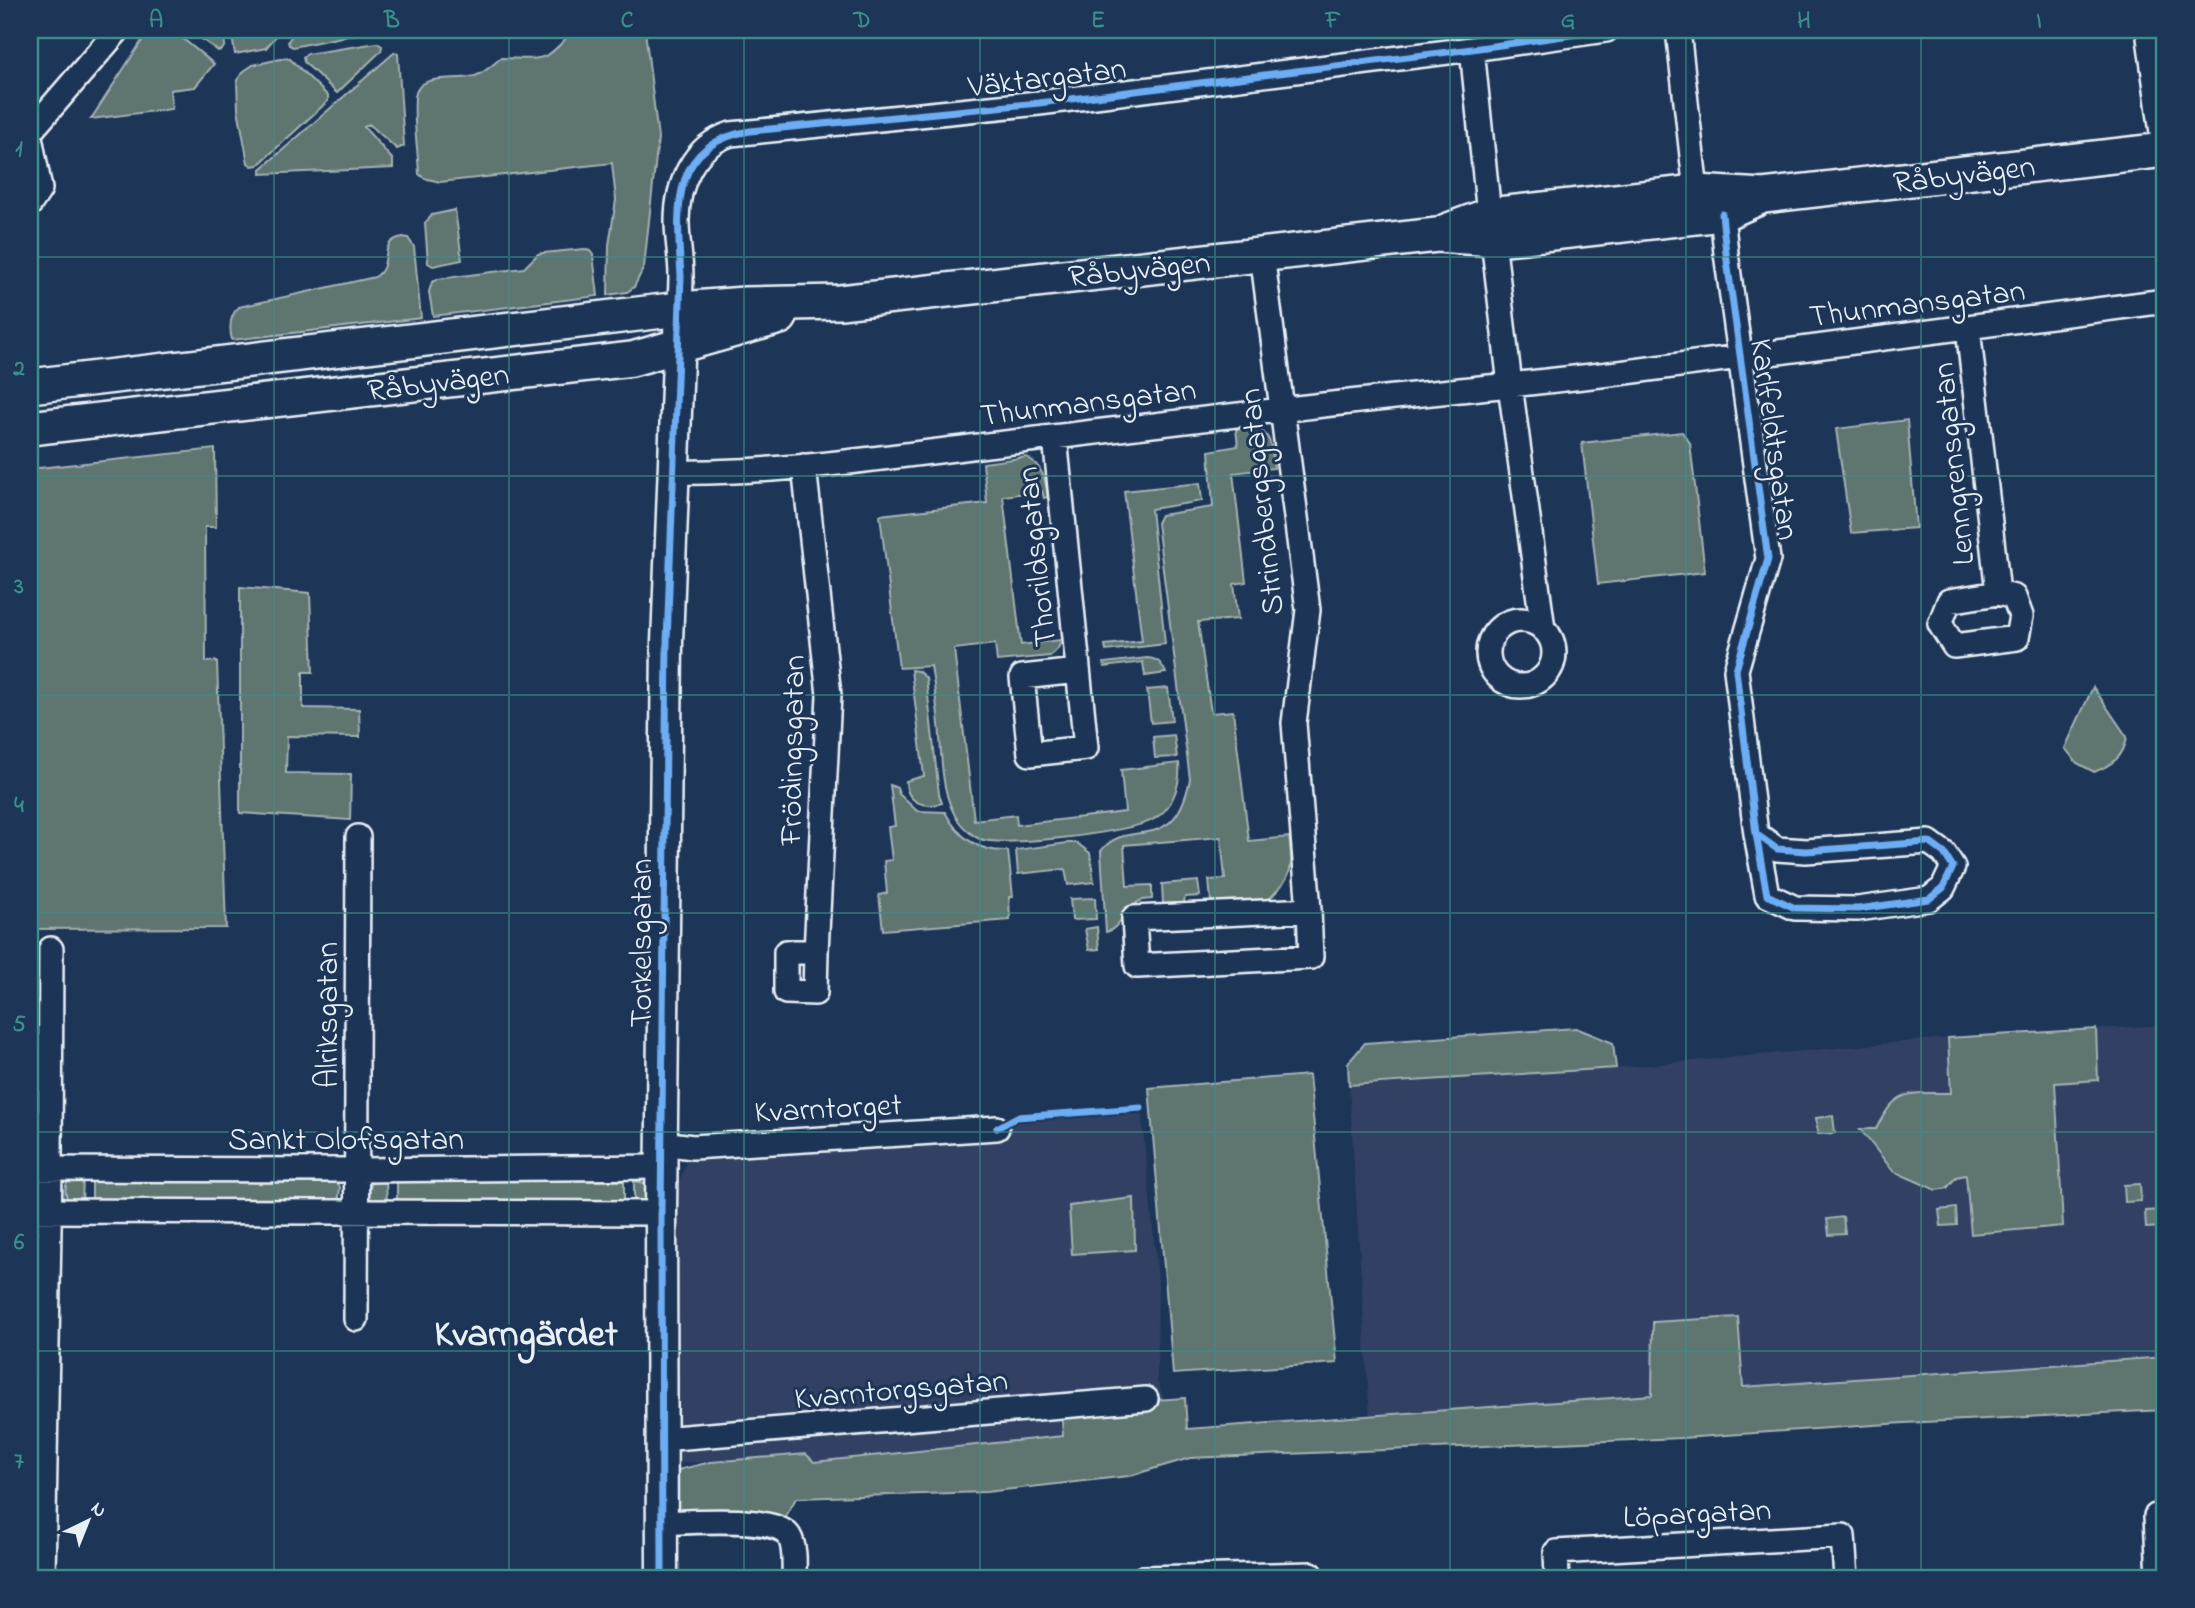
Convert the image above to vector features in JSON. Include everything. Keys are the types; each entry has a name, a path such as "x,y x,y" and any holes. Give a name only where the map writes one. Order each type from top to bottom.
{"main road":[{"name":"Råbyvägen","path":"30,386 680,309 745,304 840,302 1437,235 1696,192 1763,196 2165,152"},
{"name":"Råbyvägen","path":"1491,227 1722,214 1763,196"},
{"name":"Råbyvägen","path":"30,428 632,359 678,344 840,302"}],"street":[{"path":"30,132 118,30"},
{"name":"Väktargatan","path":"680,309 681,276 677,220 682,188 686,173 697,156 725,136 755,130 1052,101 1606,30"},
{"path":"1678,30 1696,192"},
{"path":"2148,30 2165,152"},
{"path":"1472,49 1510,385 1543,629"},
{"path":"30,137 40,190 30,204"},
{"name":"Karlfeldtsgatan","path":"1722,214 1768,559 1736,670 1756,834 1768,895 1795,908 1858,909 1929,899 1944,888 1953,867 1944,853 1929,842 1805,851 1777,849 1756,834"},
{"name":"Strindbergsgatan","path":"1262,254 1308,610 1294,723 1308,910 1311,957 1137,965 1134,918 1308,910"},
{"name":"Thunmansgatan","path":"673,472 804,466 1282,409 1619,373 2165,301"},
{"name":"Torkelsgatan","path":"662,1578 661,1213 667,642 680,309"},
{"name":"Lenngrensgatan","path":"1968,328 1998,593"},
{"name":"Thorildsgatan","path":"1055,437 1079,671"},
{"name":"Frödingsgatan","path":"804,466 830,695 816,952"},
{"name":"Alriksgatan","path":"356,1319 358,837"},
{"path":"43,1578 40,1169 51,949"},
{"name":"Kvarntorget","path":"662,1155 693,1147 997,1128"},
{"name":"Sankt Olofsgatan","path":"40,1169 358,1170 662,1155"},
{"path":"40,1211 661,1213"},
{"name":"Kvarntorgsgatan","path":"660,1439 1146,1399"},
{"path":"2159,1578 2156,1516 2165,1516"},
{"path":"663,1523 708,1521 770,1524 780,1527 788,1534 793,1546 794,1578"},
{"name":"Löpargatan","path":"1557,1578 1556,1552 1843,1536 1846,1578"},
{"path":"1143,1578 1311,1574 1311,1578"}],"shaded area":[{"path":"2165,1025 2165,1367 1370,1420 1349,1085 1616,1068 1935,1039"},
{"path":"1141,1108 1158,1279 1157,1380 1179,1442 813,1462 806,1454 671,1464 670,1203 693,1147 997,1128 1017,1117"}],"green space":[{"path":"149,30 172,30 214,64 195,87 170,90 172,109 91,119"},
{"path":"189,30 223,30 225,45 218,51"},
{"path":"231,30 281,30 266,48 235,54"},
{"path":"296,30 376,30 293,47 288,41"},
{"path":"573,30 645,30 658,138 644,267 634,287 627,292 608,295 609,245 616,200 612,163 440,182 419,174 415,98 417,90 423,84 439,79 475,76 486,71 501,58 543,57 556,49"},
{"path":"893,30 960,30 894,38"},
{"path":"377,43 382,46 381,51 337,93 304,62 303,57 307,54"},
{"path":"395,52 398,54 404,146 397,149 369,124 364,127 393,160 393,168 261,174 261,169"},
{"path":"290,59 328,96 328,101 258,165 252,166 248,163 238,109 237,80 253,65"},
{"path":"455,210 462,260 433,266 428,263 425,223 432,215"},
{"path":"403,237 408,238 414,247 421,318 232,340 231,322 239,307 375,277 384,267 390,243"},
{"path":"584,249 593,255 598,296 433,316 429,292 432,282 438,279 524,268 538,254"},
{"path":"1907,420 1916,528 1851,533 1836,429"},
{"path":"1254,428 1268,438 1274,468 1233,473 1246,582 1234,584 1238,619 1198,622 1211,713 1233,711 1249,841 1289,837 1291,865 1287,878 1269,899 1211,902 1209,880 1225,879 1221,837 1124,845 1127,886 1152,885 1152,899 1135,904 1115,927 1106,932 1101,851 1112,841 1150,832 1173,819 1183,804 1190,779 1157,523 1161,515 1213,507 1209,451 1238,446 1236,429"},
{"path":"1682,432 1690,443 1705,572 1598,584 1582,443"},
{"path":"215,449 216,527 205,527 206,662 217,661 226,928 30,929 30,469"},
{"path":"1027,457 1037,465 1042,474 1048,497 1044,498 1042,491 1003,496 1021,645 1061,640 1057,650 1050,656 997,661 995,644 954,649 974,820 1016,815 1017,825 1125,812 1121,770 1179,763 1179,779 1166,809 1161,815 1142,824 1068,837 1014,842 993,841 975,836 953,813 943,775 931,666 899,668 880,515 987,503 983,463"},
{"path":"1200,483 1202,501 1151,509 1165,644 1106,651 1105,645 1142,641 1124,491"},
{"path":"240,587 310,593 313,672 303,672 303,708 359,709 360,737 287,736 286,773 351,774 350,820 240,813"},
{"path":"1147,658 1159,662 1166,673 1145,676 1143,662 1105,667 1104,663"},
{"path":"911,670 918,671 926,678 942,803 935,805 917,802 907,788 906,781 924,776"},
{"path":"2093,687 2127,737 2123,750 2116,759 2094,772 2077,763 2065,748"},
{"path":"1168,688 1172,721 1151,723 1147,690"},
{"path":"1174,735 1177,757 1155,758 1153,737"},
{"path":"890,785 897,788 899,794 917,811 945,812 956,829 970,841 988,849 1008,851 1013,897 1009,897 1010,920 883,930 879,895 887,893 884,861 892,860 888,827 895,826"},
{"path":"1077,843 1090,853 1094,882 1068,885 1065,869 1018,874 1016,850"},
{"path":"1198,881 1200,896 1185,897 1184,903 1163,904 1162,884"},
{"path":"1095,898 1096,919 1072,920 1070,899"},
{"path":"1097,927 1099,949 1089,950 1085,929"},
{"path":"1576,1028 1613,1043 1616,1068 1349,1085 1348,1063 1365,1043"},
{"path":"2096,1029 2098,1080 2055,1083 2063,1226 1971,1234 1966,1175 1956,1177 1947,1188 1936,1190 1893,1171 1860,1129 1876,1129 1891,1105 1906,1095 1951,1093 1948,1038"},
{"path":"1309,1075 1337,1363 1173,1374 1149,1088"},
{"path":"1833,1116 1835,1133 1818,1134 1816,1118"},
{"path":"83,1176 82,1204 69,1202 65,1190 67,1182 69,1179"},
{"path":"92,1176 335,1180 340,1187 339,1197 335,1202 92,1202"},
{"path":"386,1179 387,1204 371,1201 368,1192 371,1185 375,1180"},
{"path":"397,1179 624,1181 624,1208 397,1205"},
{"path":"634,1181 645,1183 648,1197 640,1205 634,1206"},
{"path":"2140,1184 2141,1201 2125,1202 2124,1185"},
{"path":"1134,1198 1135,1250 1072,1254 1069,1206"},
{"path":"1956,1208 1957,1225 1941,1226 1939,1210"},
{"path":"2162,1210 2162,1227 2146,1228 2145,1211"},
{"path":"1843,1217 1845,1234 1829,1235 1827,1219"},
{"path":"1738,1317 1743,1387 2165,1357 2165,1410 1904,1423 1682,1438 1190,1458 1129,1476 986,1492 796,1498 780,1527 662,1523 661,1474 711,1462 806,1454 814,1462 1063,1436 1061,1406 1185,1398 1187,1429 1652,1395 1653,1322"}],"cycle path":[{"path":"662,1578 661,1213 667,642 681,276 679,205 683,184 691,166 704,150 723,138 750,131 1039,103 1606,30"},
{"path":"1722,214 1768,559 1736,670 1756,834 1767,895 1795,908 1858,909 1929,899 1943,888 1953,867 1944,853 1929,842 1806,851 1777,849 1756,834"},
{"path":"997,1128 1017,1117 1141,1108"}],"district":[{"name":"Kvarngärdet","path":"526,1332"}]}
